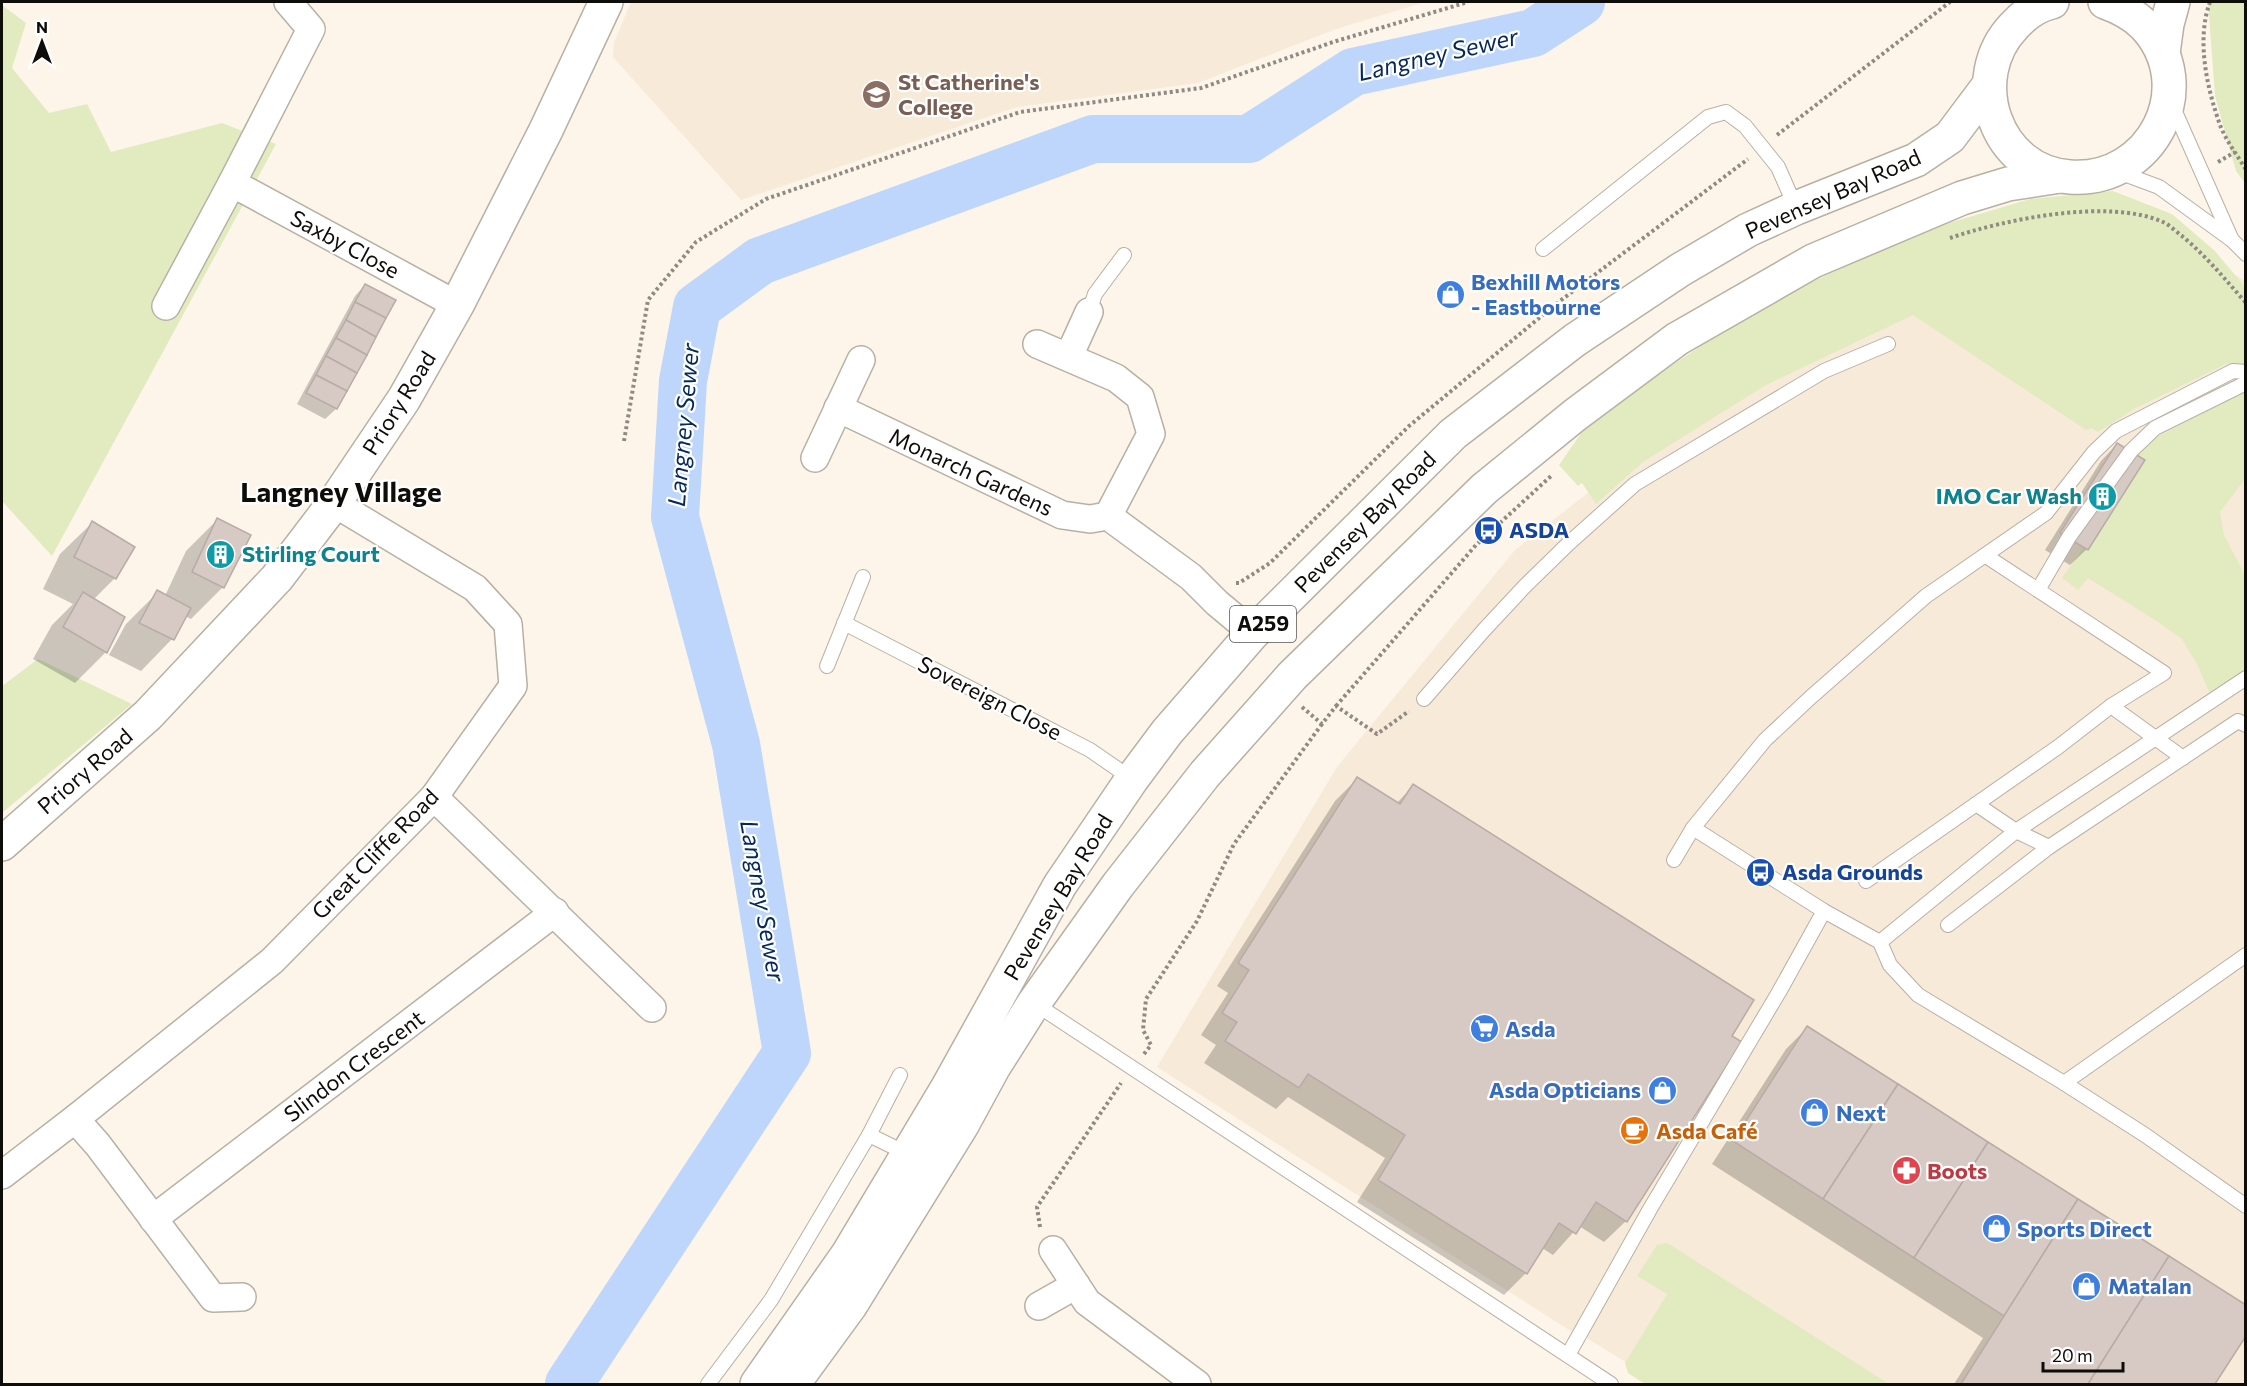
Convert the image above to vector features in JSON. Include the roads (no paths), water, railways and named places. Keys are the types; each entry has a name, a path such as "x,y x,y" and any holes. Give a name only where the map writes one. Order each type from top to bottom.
{"main road":[{"path":"2052,2 2024,16 2005,35 1993,59 1989,85 1992,114 2005,139 2025,160 2039,169 2060,176 2093,176 2114,170 2135,158 2152,141 2163,120 2169,97 2168,71 2163,53 2144,25 2124,9 2105,2"},
{"path":"2163,53 2173,2"},
{"name":"Priory Road","path":"2,844 148,715 277,578 334,503 404,399 457,305 546,130 604,3"},
{"name":"Pevensey Bay Road","path":"757,1384 848,1254 908,1154 1060,885 1167,732 1253,633 1463,425 1575,340 1680,270 1748,230 1796,208 1916,160 1950,137 1989,85"},
{"name":"Pevensey Bay Road","path":"793,1384 850,1306 1034,1003 1118,885 1205,774 1282,688 1484,489 1575,415 1677,339 1813,261 1962,198 2008,184 2060,176"}],"street":[{"path":"166,306 311,29 288,2"},
{"name":"Saxby Close","path":"232,183 457,305"},
{"path":"1069,356 1089,312"},
{"path":"1037,344 1116,378 1140,397 1151,434 1108,516 1191,577 1253,633"},
{"path":"815,458 861,360"},
{"name":"Monarch Gardens","path":"838,408 1062,515 1090,519 1108,516"},
{"name":"Great Cliffe Road","path":"2,1175 272,961 434,797 513,686 508,624 475,588 334,503"},
{"path":"434,797 652,1008"},
{"name":"Slindon Crescent","path":"153,1219 555,912"},
{"path":"75,1119 98,1145 213,1298 242,1297"},
{"path":"1053,1250 1088,1302 1197,1384"},
{"path":"1039,1306 1076,1285"}],"lane":[{"path":"2169,97 2232,240"},
{"path":"1543,249 1708,117 1726,111 1745,126 1778,167 1796,208"},
{"path":"2114,170 2159,187 2232,240 2246,254"},
{"path":"1089,312 1095,294 1124,255"},
{"path":"1424,699 1525,586 1635,484 1824,371 1888,344"},
{"path":"1674,860 1693,828 1765,740 1926,596 2046,513 2082,467 2116,431 2233,371 2246,372"},
{"path":"2038,590 2069,537 2131,451 2155,428 2246,383"},
{"path":"1866,881 2058,747 2111,706 2164,673 1986,556"},
{"path":"827,666 863,577"},
{"name":"Sovereign Close","path":"844,624 1090,750 1132,779"},
{"path":"1880,942 2016,831 2246,678"},
{"path":"2111,706 2184,758"},
{"path":"1948,924 2049,847 2238,721 2246,725"},
{"path":"1977,804 2016,831 2049,847"},
{"path":"1693,828 1824,911 1880,942 1890,965 1918,995 2145,1135 2246,1206"},
{"path":"1568,1355 1650,1209 1779,993 1824,911"},
{"path":"2064,1083 2246,955"},
{"path":"1034,1003 1611,1384"},
{"path":"708,1384 771,1300 869,1135 900,1075"},
{"path":"869,1135 908,1154"}],"waterway":[{"name":"Langney Sewer","path":"569,1384 787,1053 736,744 675,517 683,381 697,307 760,261 1093,139 1249,139 1353,72 1533,33 1581,2"}],"place":[{"name":"St Catherine's College","path":"877,95"},
{"name":"Bexhill Motors - Eastbourne","path":"1450,295"},
{"name":"IMO Car Wash","path":"2103,496"},
{"name":"ASDA","path":"1488,530"},
{"name":"Stirling Court","path":"221,554"},
{"name":"Asda Grounds","path":"1761,872"},
{"name":"Asda","path":"1484,1029"},
{"name":"Asda Opticians","path":"1662,1090"},
{"name":"Next","path":"1815,1113"},
{"name":"Asda Café","path":"1635,1131"},
{"name":"Boots","path":"1906,1171"},
{"name":"Sports Direct","path":"1996,1229"},
{"name":"Matalan","path":"2087,1286"}],"district":[{"name":"Langney Village","path":"341,492"}]}
